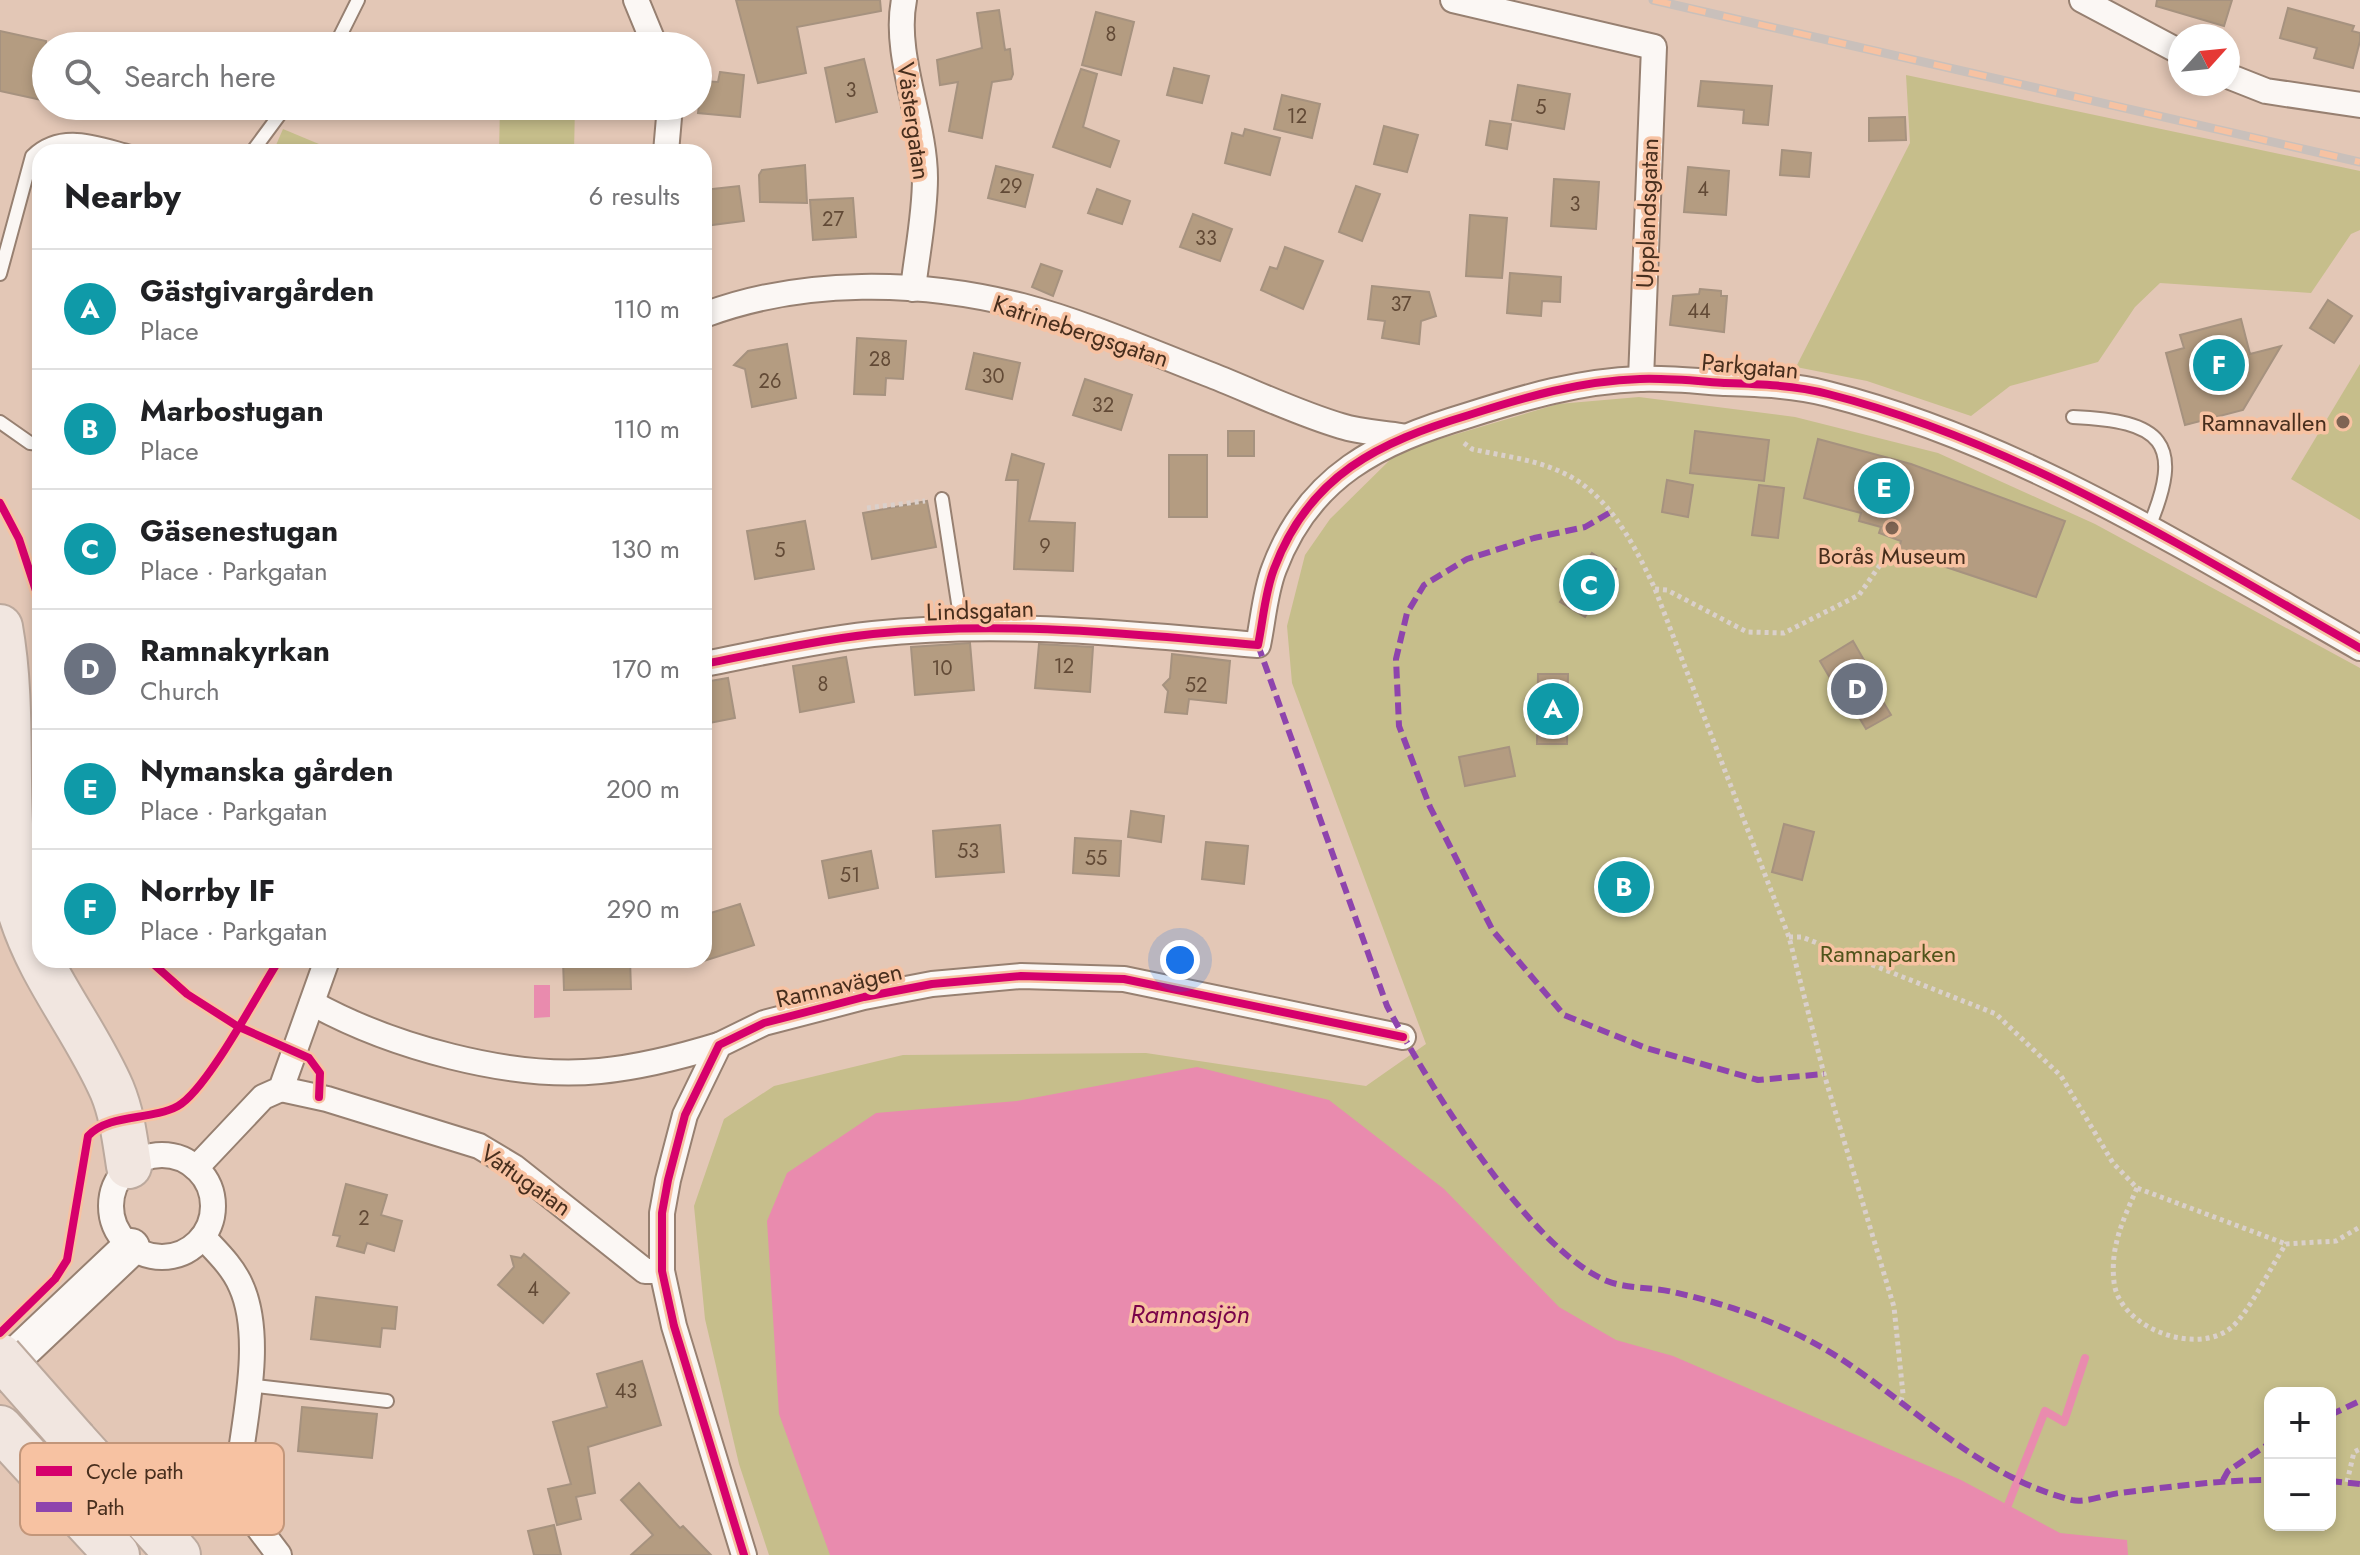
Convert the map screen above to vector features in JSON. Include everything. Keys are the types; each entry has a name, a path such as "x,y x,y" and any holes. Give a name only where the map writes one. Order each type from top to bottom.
{"highway":[{"path":"0,627 7,697 3,779 9,868 32,942"},
{"path":"44,968 112,1090 122,1121 129,1166"},
{"path":"0,1356 77,1443"},
{"path":"0,1428 20,1451"},
{"path":"98,1535 117,1555"},
{"path":"160,1535 178,1555"}],"street":[{"path":"636,0 649,32"},
{"name":"Västergatan","path":"904,0 902,39 916,104 925,178 913,289"},
{"name":"Upplandsgatan","path":"1453,0 1654,47 1641,379"},
{"path":"2082,0 2168,46"},
{"path":"2240,81 2266,91 2360,105"},
{"path":"667,144 669,120"},
{"name":"Katrinebergsgatan","path":"712,313 782,292 913,289 1023,307 1130,343 1342,426 1401,436"},
{"name":"Parkgatan","path":"1258,645 1273,571 1293,527 1319,493 1361,456 1401,436 1539,392 1641,379 1760,384 1826,393 1945,432 2148,529 2360,648"},
{"name":"Lindsgatan","path":"712,663 872,634 962,629 1049,628 1258,645"},
{"path":"196,1168 263,1097 281,1089 324,968"},
{"name":"Ramnavägen","path":"719,1045 764,1023 864,997 932,984 1021,976 1124,979 1403,1037"},
{"path":"312,1003 338,1017 405,1042 476,1060 544,1070 597,1071 669,1060 719,1045"},
{"path":"719,1045 685,1115 668,1180 662,1213 662,1271 674,1326 744,1555"},
{"name":"Vattugatan","path":"281,1089 327,1099 479,1146 514,1167 645,1271 662,1271"},
{"path":"163,1155 184,1160 196,1168 206,1179 213,1201 210,1224 203,1237 188,1250 169,1257 149,1256 131,1247 114,1226 110,1204 116,1183 129,1166 142,1159 163,1155"},
{"path":"203,1237 232,1269 247,1300 252,1348 241,1443"},
{"path":"0,1371 131,1247"},
{"path":"264,1535 279,1555"}],"lane":[{"path":"342,32 358,0"},
{"path":"258,144 276,120"},
{"path":"44,144 77,138 100,144"},
{"path":"0,274 32,156"},
{"path":"2073,417 2132,424 2148,430 2157,438 2163,452 2162,483 2148,529"},
{"path":"0,422 32,443"},
{"path":"942,499 962,629"},
{"path":"248,1385 387,1401"}],"path":[{"path":"1450,420 1459,439 1472,449 1549,467 1579,481 1594,494 1635,546 1655,589 1789,937 1824,1074 1894,1307 1903,1394 1900,1404"},
{"path":"867,508 942,499"},
{"path":"1655,589 1667,590 1747,632 1784,633 1859,595 1887,555"},
{"path":"1789,937 1802,937 1996,1014 2061,1076 2113,1163 2137,1188 2286,1244 2336,1241 2360,1227"},
{"path":"2137,1188 2116,1234 2114,1285 2120,1301 2169,1337 2196,1341 2230,1329 2242,1316 2286,1244"},
{"path":"2347,1482 2354,1452 2360,1449"}],"green space":[{"path":"1906,75 2360,171 2360,230 2351,234 2311,293 2160,283 2135,307 2098,362 2010,386 1971,416 1867,381 1796,367 1910,143"},
{"path":"500,120 575,120 574,144 499,144"},
{"path":"283,129 319,144 276,144"},
{"name":"Ramnavallen","path":"2360,364 2360,520 2291,479"},
{"name":"Ramnaparken","path":"1639,397 1795,417 1938,453 2095,524 2360,668 2360,1555 769,1555 739,1464 705,1319 694,1206 724,1119 774,1086 903,1055 1146,1053 1366,1086 1426,1044 1292,683 1287,626 1305,555 1330,519 1399,451 1558,404"}],"water":[{"path":"534,985 550,985 550,1017 534,1018"},
{"name":"Ramnasjön","path":"1197,1067 1329,1100 1444,1189 1559,1307 1616,1340 1673,1356 1961,1480 2060,1533 2127,1540 2128,1555 830,1555 779,1414 767,1221 787,1173 876,1113 1017,1101"}],"building":[{"path":"736,0 880,0 881,11 797,27 806,73 758,83"},
{"path":"2157,0 2232,0 2225,24 2156,6"},
{"path":"2288,8 2354,26 2352,31 2360,33 2360,41 2353,68 2314,58 2317,48 2280,38"},
{"path":"999,10 1005,50 1010,49 1011,79 992,82 982,138 949,131 958,82 940,85 937,60 982,48 977,13"},
{"path":"1096,12 1134,22 1121,75 1082,65"},
{"path":"0,31 32,38 32,98 0,91"},
{"path":"864,59 877,112 836,122 825,68"},
{"path":"1174,68 1209,76 1202,103 1167,95"},
{"path":"1081,69 1097,74 1083,127 1119,141 1110,167 1053,147"},
{"path":"720,72 744,75 740,117 712,114 712,82 718,82"},
{"path":"1701,81 1772,86 1768,125 1743,123 1744,110 1698,106"},
{"path":"1518,85 1570,94 1564,129 1512,120"},
{"path":"1282,95 1320,104 1312,138 1274,129"},
{"path":"1905,117 1906,140 1869,141 1869,118"},
{"path":"1490,121 1511,124 1507,149 1486,145"},
{"path":"1384,126 1418,135 1407,172 1374,164"},
{"path":"1245,129 1280,138 1270,175 1225,163 1232,133 1243,136"},
{"path":"1782,150 1811,153 1809,177 1780,175"},
{"path":"805,165 807,203 760,202 759,175 762,170"},
{"path":"996,166 1033,175 1025,207 988,198"},
{"path":"1688,167 1729,171 1726,215 1684,212"},
{"path":"1554,179 1599,182 1596,229 1551,226"},
{"path":"739,186 744,221 712,225 712,189"},
{"path":"1356,186 1380,194 1362,241 1339,232"},
{"path":"1097,189 1130,201 1122,224 1088,213"},
{"path":"853,198 856,237 813,240 810,200"},
{"path":"1193,214 1232,229 1220,261 1180,247"},
{"path":"1470,215 1507,218 1502,278 1466,276"},
{"path":"1285,247 1323,261 1303,309 1261,290 1270,267 1277,269"},
{"path":"1041,264 1062,271 1053,296 1032,287"},
{"path":"1510,273 1561,277 1560,302 1542,301 1541,316 1507,313"},
{"path":"1372,286 1429,292 1436,316 1421,321 1419,344 1382,338 1385,321 1368,319"},
{"path":"1700,289 1721,291 1721,296 1727,296 1724,332 1670,325 1673,296 1699,294"},
{"path":"2328,300 2352,316 2334,343 2310,328"},
{"path":"2241,319 2250,354 2281,346 2243,410 2185,425 2166,353 2184,348 2180,335"},
{"path":"857,338 906,341 903,379 886,378 885,395 854,394"},
{"path":"787,344 796,398 752,407 745,369 734,365 748,351"},
{"path":"974,353 1020,363 1012,399 966,389"},
{"path":"1085,379 1132,395 1121,430 1073,415"},
{"path":"1228,431 1254,431 1254,456 1228,456"},
{"path":"1695,431 1769,440 1764,481 1690,473"},
{"path":"1818,439 1911,464 2065,521 2036,597 1898,551 1901,541 1879,533 1881,527 1859,521 1861,513 1804,498"},
{"path":"1012,454 1044,464 1029,521 1075,523 1073,571 1014,569 1018,480 1006,480"},
{"path":"1169,455 1207,455 1207,517 1169,517"},
{"path":"1667,480 1693,485 1688,517 1662,512"},
{"path":"1759,485 1784,488 1778,538 1752,535"},
{"path":"927,501 936,547 872,559 863,513"},
{"path":"805,521 814,569 755,579 747,531"},
{"path":"1592,553 1616,569 1585,617 1560,602"},
{"path":"1853,641 1880,688 1876,690 1891,715 1866,729 1851,704 1847,707 1820,661"},
{"path":"970,643 974,690 915,695 911,647"},
{"path":"1039,644 1093,647 1090,692 1035,688"},
{"path":"1172,654 1230,661 1226,703 1189,699 1187,714 1165,712 1168,691 1163,685 1170,678"},
{"path":"846,657 854,702 800,712 793,666"},
{"path":"1538,674 1568,674 1567,744 1537,744"},
{"path":"728,678 735,718 712,722 712,681"},
{"path":"1509,747 1515,776 1465,786 1459,757"},
{"path":"1131,811 1164,816 1161,842 1128,837"},
{"path":"1784,824 1814,832 1802,880 1772,872"},
{"path":"1000,825 1004,872 936,877 933,831"},
{"path":"1075,838 1121,841 1119,876 1073,873"},
{"path":"1206,842 1248,846 1244,884 1202,879"},
{"path":"871,851 878,888 829,898 822,861"},
{"path":"1609,866 1647,885 1644,889 1652,894 1641,911 1598,884"},
{"path":"740,904 754,945 712,958 712,913"},
{"path":"563,968 630,968 631,989 564,990"},
{"path":"346,1184 387,1195 381,1215 402,1221 394,1251 367,1243 364,1253 337,1246 340,1236 333,1235"},
{"path":"524,1254 569,1293 543,1323 498,1285 514,1267 511,1256 521,1258"},
{"path":"316,1297 397,1307 395,1329 382,1328 380,1347 311,1339"},
{"path":"642,1361 661,1425 588,1447 595,1493 576,1497 581,1519 557,1525 548,1489 571,1484 553,1422 607,1407 597,1374"},
{"path":"302,1407 377,1414 372,1458 298,1451"},
{"path":"639,1483 680,1528 683,1526 711,1555 631,1555 653,1535 621,1500"},
{"path":"554,1525 561,1555 534,1555 528,1531"}],"waterway":[{"path":"2008,1505 2045,1411 2064,1422 2085,1358"}],"railway":[{"path":"1653,0 2360,162"}],"marked path":[{"path":"1609,513 1585,527 1534,538 1467,559 1424,585 1407,613 1396,659 1399,726 1430,807 1493,931 1564,1015 1646,1048 1758,1080 1824,1074"},
{"path":"1258,645 1387,1006 1427,1076 1482,1160 1545,1235 1577,1263 1615,1284 1665,1290 1717,1303 1802,1336 1869,1378 1979,1458 2008,1475 2072,1500 2194,1484 2264,1480"},
{"path":"2336,1412 2360,1401"},
{"path":"2223,1480 2228,1471 2264,1447"},
{"path":"2336,1482 2360,1484"}],"cycle path":[{"path":"712,662 852,637 970,628 1066,630 1258,645 1271,578 1289,537 1327,486 1351,467 1405,437 1511,402 1574,387 1650,379 1815,391 1898,415 1968,440 2035,470 2168,538 2360,648"},
{"path":"0,503 19,539 32,579"},
{"path":"158,968 187,994 237,1026 309,1058 320,1073 319,1097"},
{"path":"0,1333 55,1279 67,1260 88,1136 119,1120 167,1111 190,1096 232,1039 274,968"},
{"path":"744,1555 674,1326 662,1271 662,1213 668,1180 685,1115 719,1045 764,1023 864,997 932,984 1021,976 1124,979 1403,1037"}],"place":[{"name":"Norrby IF","path":"2219,365"},
{"name":"Ramnavallen","path":"2343,422"},
{"name":"Nymanska gården","path":"1884,488"},
{"name":"Borås Museum","path":"1892,528"},
{"name":"Gäsenestugan","path":"1589,585"},
{"name":"Ramnakyrkan","path":"1857,689"},
{"name":"Gästgivargården","path":"1553,709"},
{"name":"Marbostugan","path":"1624,887"}]}
